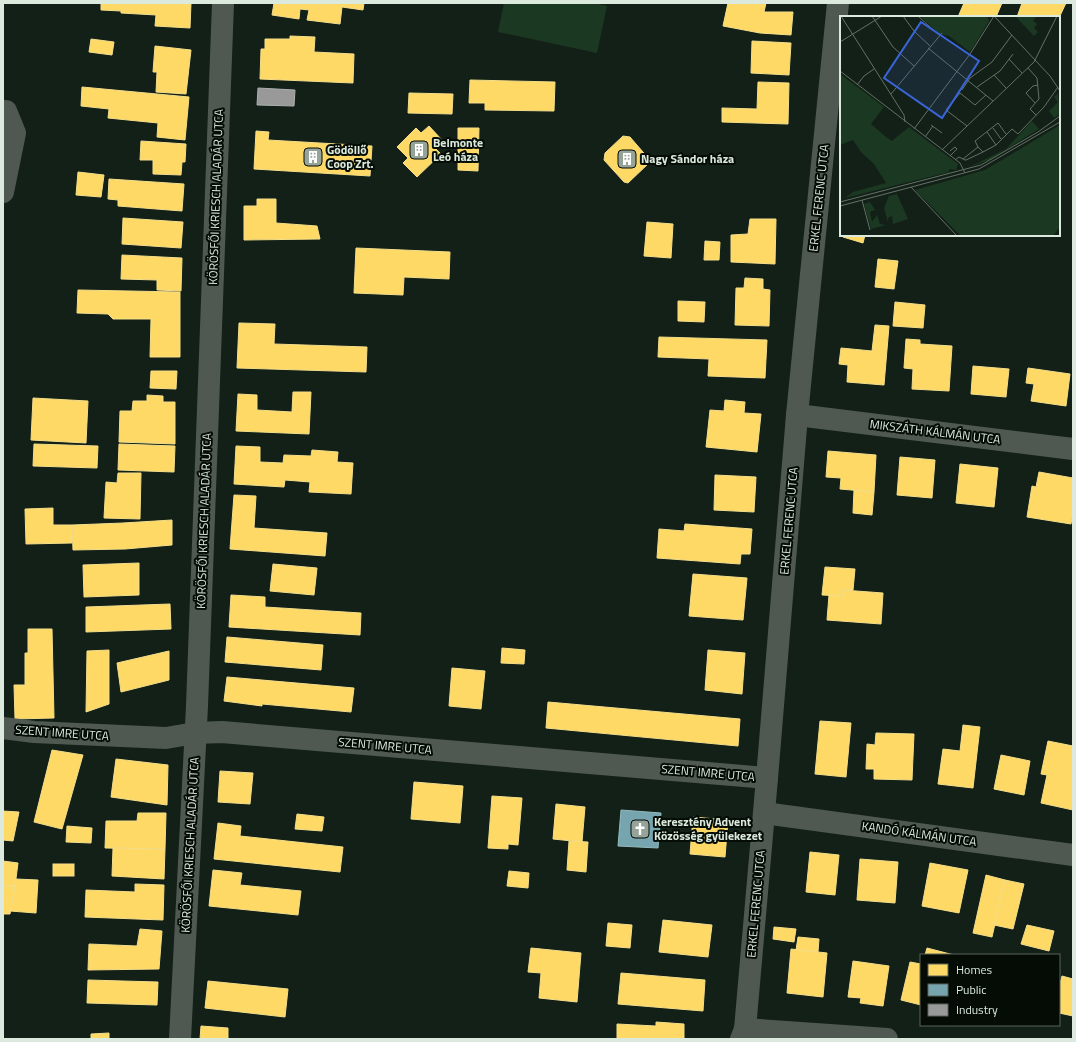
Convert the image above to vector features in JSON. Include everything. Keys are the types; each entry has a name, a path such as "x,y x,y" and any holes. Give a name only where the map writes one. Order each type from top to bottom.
{"street":[{"name":"KÖRÖSFŐI KRIESCH ALADÁR UTCA","path":"180,1039 195,733 223,3"},
{"name":"ERKEL FERENC UTCA","path":"743,1034 768,778 797,415 838,3"},
{"path":"3,111 6,111 15,132 3,192"},
{"name":"MIKSZÁTH KÁLMÁN UTCA","path":"797,415 1073,448"},
{"name":"SZENT IMRE UTCA","path":"3,728 34,732 166,738 195,733 222,732 768,778"},
{"name":"KANDÓ KÁLMÁN UTCA","path":"764,813 1073,855"},
{"path":"743,1034 887,1039"}],"green space":[{"path":"504,3 594,3 607,6 597,53 498,32"}],"building: Homes":[{"path":"101,3 191,3 190,28 155,26 156,15 101,10"},
{"path":"274,3 364,3 363,10 342,7 340,24 307,20 309,10 300,9 299,19 272,15"},
{"path":"728,3 766,3 764,12 793,12 791,35 760,33 723,26"},
{"path":"964,3 1002,3 996,16 958,16"},
{"path":"1022,3 1066,3 1060,16 1017,16"},
{"path":"290,36 315,37 314,52 354,54 353,83 260,79 261,49 265,49 265,39 290,39"},
{"path":"91,39 114,42 112,55 89,52"},
{"path":"752,41 791,43 789,75 751,73"},
{"path":"155,46 191,50 186,94 156,92 157,72 153,72"},
{"path":"470,80 555,82 554,111 485,110 485,103 469,103"},
{"path":"758,82 789,83 788,124 722,122 722,108 757,109"},
{"path":"82,87 189,97 185,140 157,137 158,123 108,118 109,109 81,106"},
{"path":"409,93 453,94 452,114 408,113"},
{"name":"Belmonte Leó háza","path":"429,126 442,140 434,147 441,154 417,177 403,163 408,158 397,147 416,128 421,133"},
{"path":"458,128 479,128 478,171 458,170"},
{"name":"Gödöllő Coop Zrt.","path":"256,131 269,132 268,140 372,146 370,176 254,169"},
{"name":"Nagy Sándor háza","path":"623,136 630,137 649,159 649,163 628,183 624,182 604,160 605,153"},
{"path":"141,141 186,144 185,162 182,162 181,175 153,174 153,160 140,160"},
{"path":"78,172 104,175 101,197 76,195"},
{"path":"109,179 184,184 182,211 118,206 118,200 108,199"},
{"path":"257,199 276,199 276,223 317,226 320,239 244,240 244,206 257,206"},
{"path":"123,218 183,222 181,248 122,244"},
{"path":"750,219 776,219 775,264 731,262 731,235 748,234"},
{"path":"647,222 673,224 671,258 644,256"},
{"path":"844,236 865,236 863,243"},
{"path":"705,241 720,242 719,260 704,260"},
{"path":"356,248 450,252 449,279 404,277 403,295 354,293"},
{"path":"122,255 182,258 181,291 157,290 157,280 121,279"},
{"path":"878,259 898,261 894,289 875,287"},
{"path":"745,278 763,279 763,289 770,290 769,326 735,325 736,288 744,288"},
{"path":"78,290 180,292 180,357 150,357 151,319 113,319 108,314 77,313"},
{"path":"678,301 705,302 704,322 678,321"},
{"path":"895,302 925,305 923,328 893,326"},
{"path":"239,323 275,324 274,344 367,347 366,372 237,368"},
{"path":"875,325 889,326 884,385 847,382 848,365 839,364 841,348 872,351"},
{"path":"659,337 767,340 765,378 708,376 709,359 658,357"},
{"path":"906,339 920,340 920,344 952,346 949,391 912,389 913,369 904,368"},
{"path":"973,366 1009,369 1006,397 971,394"},
{"path":"1028,368 1070,374 1066,406 1031,401 1034,384 1026,383"},
{"path":"151,371 177,371 176,389 150,388"},
{"path":"293,392 311,392 309,434 236,431 238,394 257,395 257,410 292,412"},
{"path":"147,395 163,396 163,402 175,402 175,444 119,442 120,411 132,411 133,401 147,401"},
{"path":"33,398 88,401 86,443 31,440"},
{"path":"725,400 745,402 744,413 761,414 757,452 706,447 710,410 724,411"},
{"path":"34,444 98,446 97,468 33,466"},
{"path":"119,444 175,446 174,472 118,470"},
{"path":"236,446 260,447 260,462 283,463 284,455 311,456 312,450 338,452 337,462 353,463 351,494 309,492 310,482 285,480 284,487 234,484"},
{"path":"828,451 876,455 874,492 840,489 841,478 826,477"},
{"path":"900,457 935,460 932,498 897,495"},
{"path":"960,464 998,468 994,507 956,503"},
{"path":"1039,472 1073,478 1073,511 1071,524 1027,517 1032,486 1036,487"},
{"path":"118,473 141,473 140,519 104,518 106,482 117,483"},
{"path":"715,475 756,477 754,512 714,510"},
{"path":"854,490 874,492 872,515 853,513"},
{"path":"234,495 256,496 254,528 327,533 325,556 230,549"},
{"path":"53,508 53,525 72,525 72,543 26,544 25,509"},
{"path":"172,520 172,545 125,549 73,550 72,525"},
{"path":"685,524 752,529 750,554 741,554 740,564 657,558 659,529 684,531"},
{"path":"139,563 139,595 84,597 83,565"},
{"path":"273,564 317,568 314,595 270,591"},
{"path":"825,567 855,569 853,590 843,590 843,596 822,595"},
{"path":"693,574 747,578 743,620 689,616"},
{"path":"843,590 883,593 881,624 827,620 829,595 843,596"},
{"path":"231,595 265,597 265,607 361,613 360,635 229,627"},
{"path":"170,604 171,629 86,632 86,607"},
{"path":"28,629 52,629 54,718 15,719 14,685 25,685 25,653 28,653"},
{"path":"227,637 323,645 321,670 225,662"},
{"path":"502,648 525,650 524,664 501,663"},
{"path":"109,650 109,704 86,712 87,651"},
{"path":"708,650 745,653 742,694 705,690"},
{"path":"169,651 169,680 121,692 117,663"},
{"path":"452,668 485,671 481,709 449,706"},
{"path":"227,677 354,688 351,712 262,704 262,706 224,701"},
{"path":"548,702 740,719 738,746 546,728"},
{"path":"820,721 851,723 846,777 815,774"},
{"path":"963,725 980,727 973,788 938,784 943,749 960,751"},
{"path":"876,733 914,734 912,780 874,779 874,769 866,769 867,744 875,745"},
{"path":"1048,741 1073,746 1073,810 1041,803 1047,775 1041,774"},
{"path":"52,750 83,755 62,829 34,822"},
{"path":"1001,755 1030,761 1024,795 994,789"},
{"path":"116,759 168,765 167,805 111,797"},
{"path":"220,771 253,773 250,804 218,802"},
{"path":"414,782 463,786 460,823 411,819"},
{"path":"492,796 522,798 518,845 508,844 508,849 488,848"},
{"path":"556,804 585,807 582,842 553,839"},
{"path":"3,811 19,812 13,841 3,840"},
{"path":"138,813 166,813 165,849 105,848 106,821 137,821"},
{"path":"297,814 324,817 322,831 295,829"},
{"path":"693,817 728,820 725,857 690,854"},
{"path":"218,823 241,826 240,836 343,847 340,872 214,859"},
{"path":"67,826 92,828 91,843 66,842"},
{"path":"569,841 588,842 586,872 567,870"},
{"path":"113,848 165,849 164,879 112,876"},
{"path":"810,852 839,855 835,895 806,892"},
{"path":"860,859 898,862 895,903 857,900"},
{"path":"3,861 18,863 15,886 3,886"},
{"path":"930,863 968,870 959,913 922,906"},
{"path":"53,864 74,864 74,876 53,876"},
{"path":"213,870 242,873 240,885 301,891 298,915 209,906"},
{"path":"509,871 529,873 528,888 507,886"},
{"path":"986,875 1005,880 992,937 973,933"},
{"path":"16,879 38,880 36,913 10,911"},
{"path":"1005,880 1024,884 1013,929 994,925"},
{"path":"135,884 164,885 163,920 85,917 86,890 135,892"},
{"path":"3,886 15,886 10,914 3,914"},
{"path":"663,920 712,925 708,957 659,952"},
{"path":"608,923 632,925 630,948 606,946"},
{"path":"1027,925 1054,931 1049,951 1021,944"},
{"path":"774,927 796,929 794,942 773,939"},
{"path":"140,929 162,931 159,969 88,970 89,944 137,946"},
{"path":"798,937 819,939 818,952 796,950"},
{"path":"531,948 581,953 577,1002 539,998 541,973 528,972"},
{"path":"927,948 950,954 925,954"},
{"path":"791,949 827,953 823,997 787,993"},
{"path":"853,961 889,966 883,1006 860,1003 861,998 848,997"},
{"path":"910,962 920,964 920,1005 901,1000"},
{"path":"621,973 705,980 703,1011 618,1004"},
{"path":"1062,976 1073,979 1073,1016 1060,1013 1060,983"},
{"path":"88,980 158,982 157,1005 87,1003"},
{"path":"208,981 288,989 285,1017 205,1008"},
{"path":"656,1022 684,1024 684,1039 617,1039 617,1024 656,1026"},
{"path":"201,1026 228,1028 228,1039 200,1039"},
{"path":"109,1033 109,1039 91,1039 91,1034"}],"building: Public":[{"name":"Keresztény Advent Közösség gyülekezet","path":"621,810 661,813 658,848 618,846"}],"building: Industry":[{"path":"258,88 295,90 294,106 257,105"}],"place":[{"name":"Belmonte Leó háza","path":"419,150"},
{"name":"Gödöllő Coop Zrt.","path":"313,157"},
{"name":"Nagy Sándor háza","path":"627,159"},
{"name":"Keresztény Advent Közösség gyülekezet","path":"640,829"}]}
